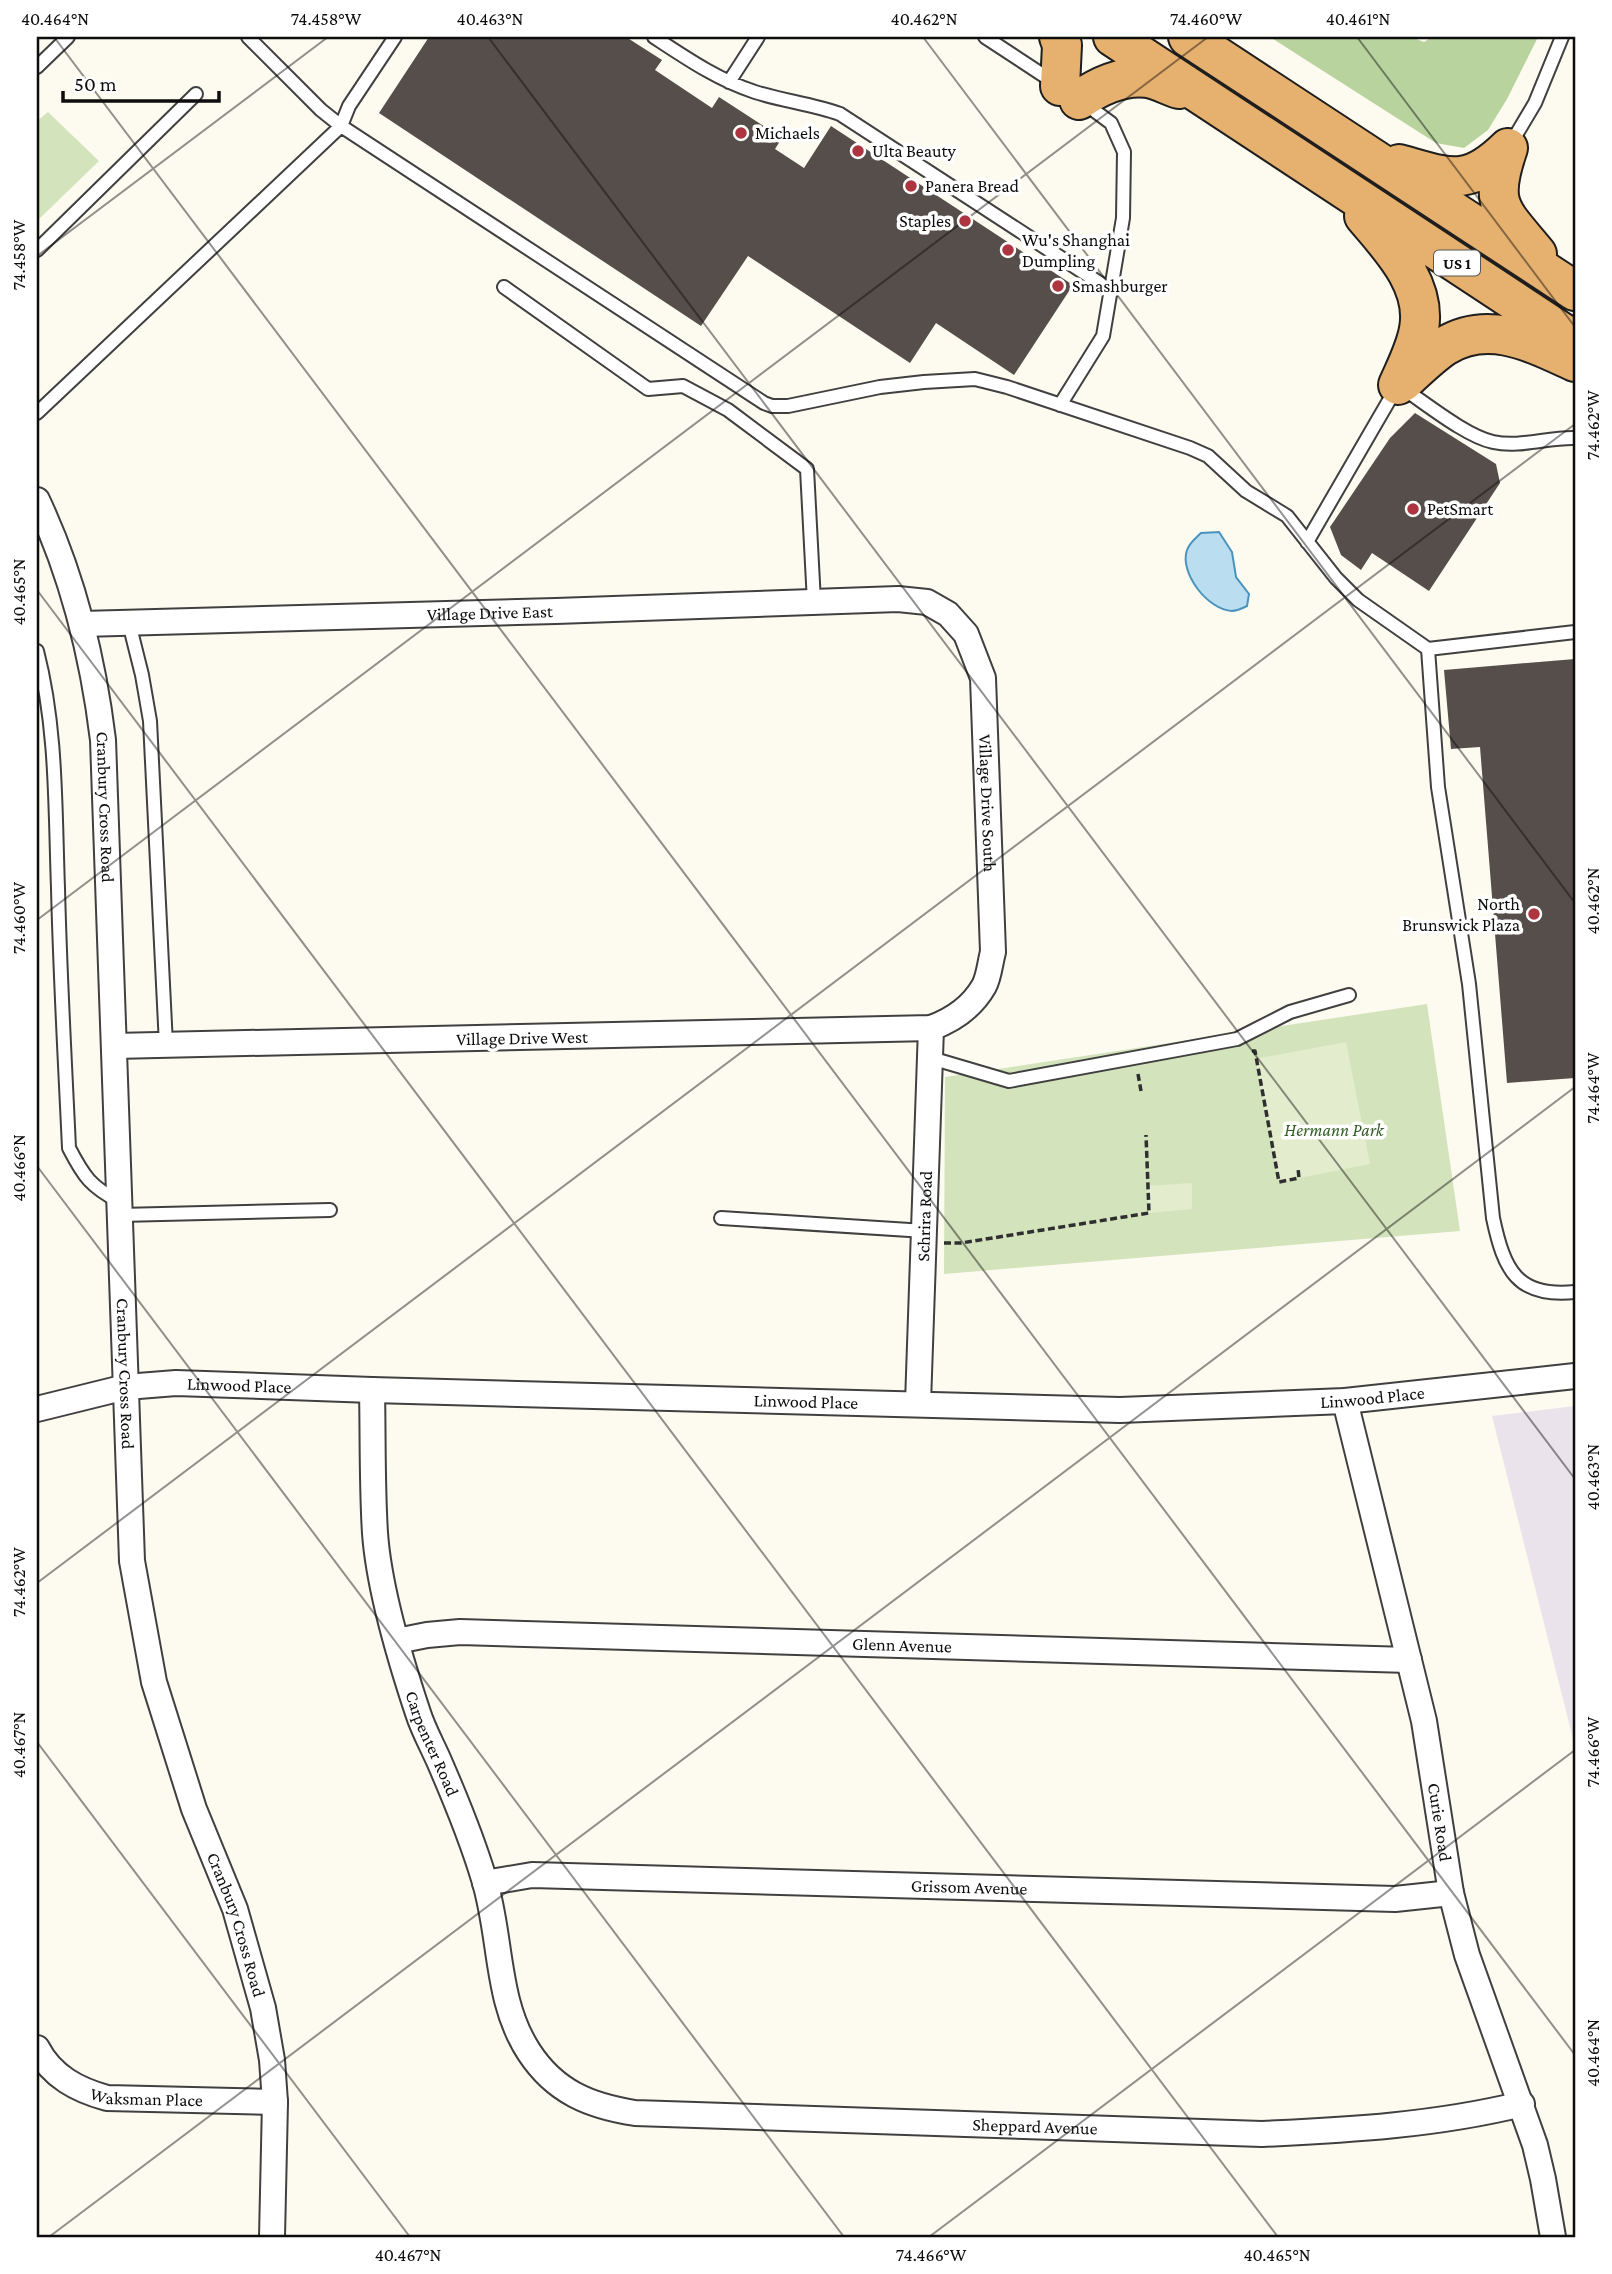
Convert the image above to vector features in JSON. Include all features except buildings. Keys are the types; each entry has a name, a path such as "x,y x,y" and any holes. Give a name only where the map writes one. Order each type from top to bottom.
{"highway":[{"path":"1059,37 1070,93 1119,80 1147,78 1210,100"},
{"name":"US 1","path":"1113,37 1575,341"},
{"name":"US 1","path":"1188,37 1567,285"},
{"path":"1370,157 1441,176 1463,177 1483,170 1508,148"},
{"path":"1508,148 1497,185 1500,204 1512,223 1567,285"},
{"path":"1339,185 1397,255 1414,287 1419,309 1419,328 1398,385"},
{"path":"1398,385 1446,346 1479,334 1499,333 1575,362"}],"street":[{"name":"Cranbury Cross Road","path":"37,500 61,559 82,624 97,685 103,740 132,1561 154,1682 194,1809 235,1909 263,2008 272,2060 275,2102 272,2237"},
{"name":"Village Drive East","path":"82,624 898,599"},
{"name":"Village Drive South","path":"898,599 927,603 948,614 966,634 983,678 993,952 985,985 965,1009 951,1020 931,1028"},
{"name":"Village Drive West","path":"114,1046 931,1028"},
{"name":"Schrira Road","path":"918,1403 935,1231 931,1028"},
{"name":"Linwood Place","path":"37,1409 125,1387 176,1383 1120,1410 1345,1401 1575,1376"},
{"name":"Carpenter Road","path":"372,1390 375,1535 397,1642 418,1716 464,1820 485,1883 512,2023 530,2054 554,2080"},
{"name":"Curie Road","path":"1345,1401 1409,1660 1433,1774 1451,1893 1468,1955 1522,2104 1544,2179 1553,2237"},
{"name":"Glenn Avenue","path":"397,1642 427,1635 460,1632 1409,1660"},
{"name":"Grissom Avenue","path":"485,1883 532,1875 1395,1899 1451,1893"},
{"name":"Waksman Place","path":"37,2048 56,2074 82,2091 107,2098 275,2102"},
{"name":"Sheppard Avenue","path":"554,2080 577,2098 607,2108 635,2113 1262,2133 1422,2124 1475,2116 1522,2104"}],"lane":[{"path":"38,63 68,37"},
{"path":"248,37 321,110 341,126 764,403 788,406 880,387 975,379 1208,456 1245,491 1287,516 1336,578 1358,600 1428,649 1575,632"},
{"path":"37,413 341,126 349,106 395,37"},
{"path":"654,37 729,82 754,92 811,104 839,114 1112,291"},
{"path":"729,82 758,37"},
{"path":"985,37 1111,123 1124,152 1123,218 1103,336 1060,405"},
{"path":"1508,148 1535,103 1562,37"},
{"path":"37,250 196,94"},
{"path":"504,287 648,389 683,386 728,410 807,469 814,602"},
{"path":"1307,542 1398,385 1470,433 1492,442 1516,443 1575,438"},
{"path":"129,623 150,721 166,1045"},
{"path":"1428,649 1438,787 1469,984 1493,1218 1498,1241 1508,1266 1522,1282 1536,1291 1555,1294 1575,1292"},
{"path":"37,651 52,730 69,1148 81,1170 97,1190 120,1209 330,1210"},
{"path":"931,1058 1009,1082 1237,1039 1290,1012 1349,995"},
{"path":"721,1218 935,1231"}],"path":[{"path":"1241,1053 1255,1051 1279,1182 1299,1178 1298,1168"},
{"path":"1137,1069 1141,1091"},
{"path":"935,1231 944,1244 961,1243 1149,1213 1146,1135"}],"shaded area":[{"path":"1575,1406 1575,1747 1492,1416"}],"green space":[{"path":"1270,37 1411,37 1424,42 1432,37 1538,37 1488,130 1464,148 1436,143"},
{"path":"48,112 99,161 37,221 37,121"},
{"name":"Hermann Park","path":"1427,1004 1460,1231 944,1274 945,1077"},
{"path":"1346,1042 1370,1164 1279,1182 1255,1059"},
{"path":"1192,1183 1192,1209 1149,1213 1147,1186"}],"water":[{"path":"1219,532 1232,552 1236,577 1249,594 1247,606 1232,611 1223,609 1205,597 1187,569 1187,550 1191,542 1201,533"}],"place":[{"name":"Michaels","path":"741,133"},
{"name":"Ulta Beauty","path":"858,151"},
{"name":"Panera Bread","path":"911,186"},
{"name":"Staples","path":"965,221"},
{"name":"Wu's Shanghai Dumpling","path":"1008,250"},
{"name":"Smashburger","path":"1058,286"},
{"name":"PetSmart","path":"1413,509"},
{"name":"North Brunswick Plaza","path":"1534,914"}]}
